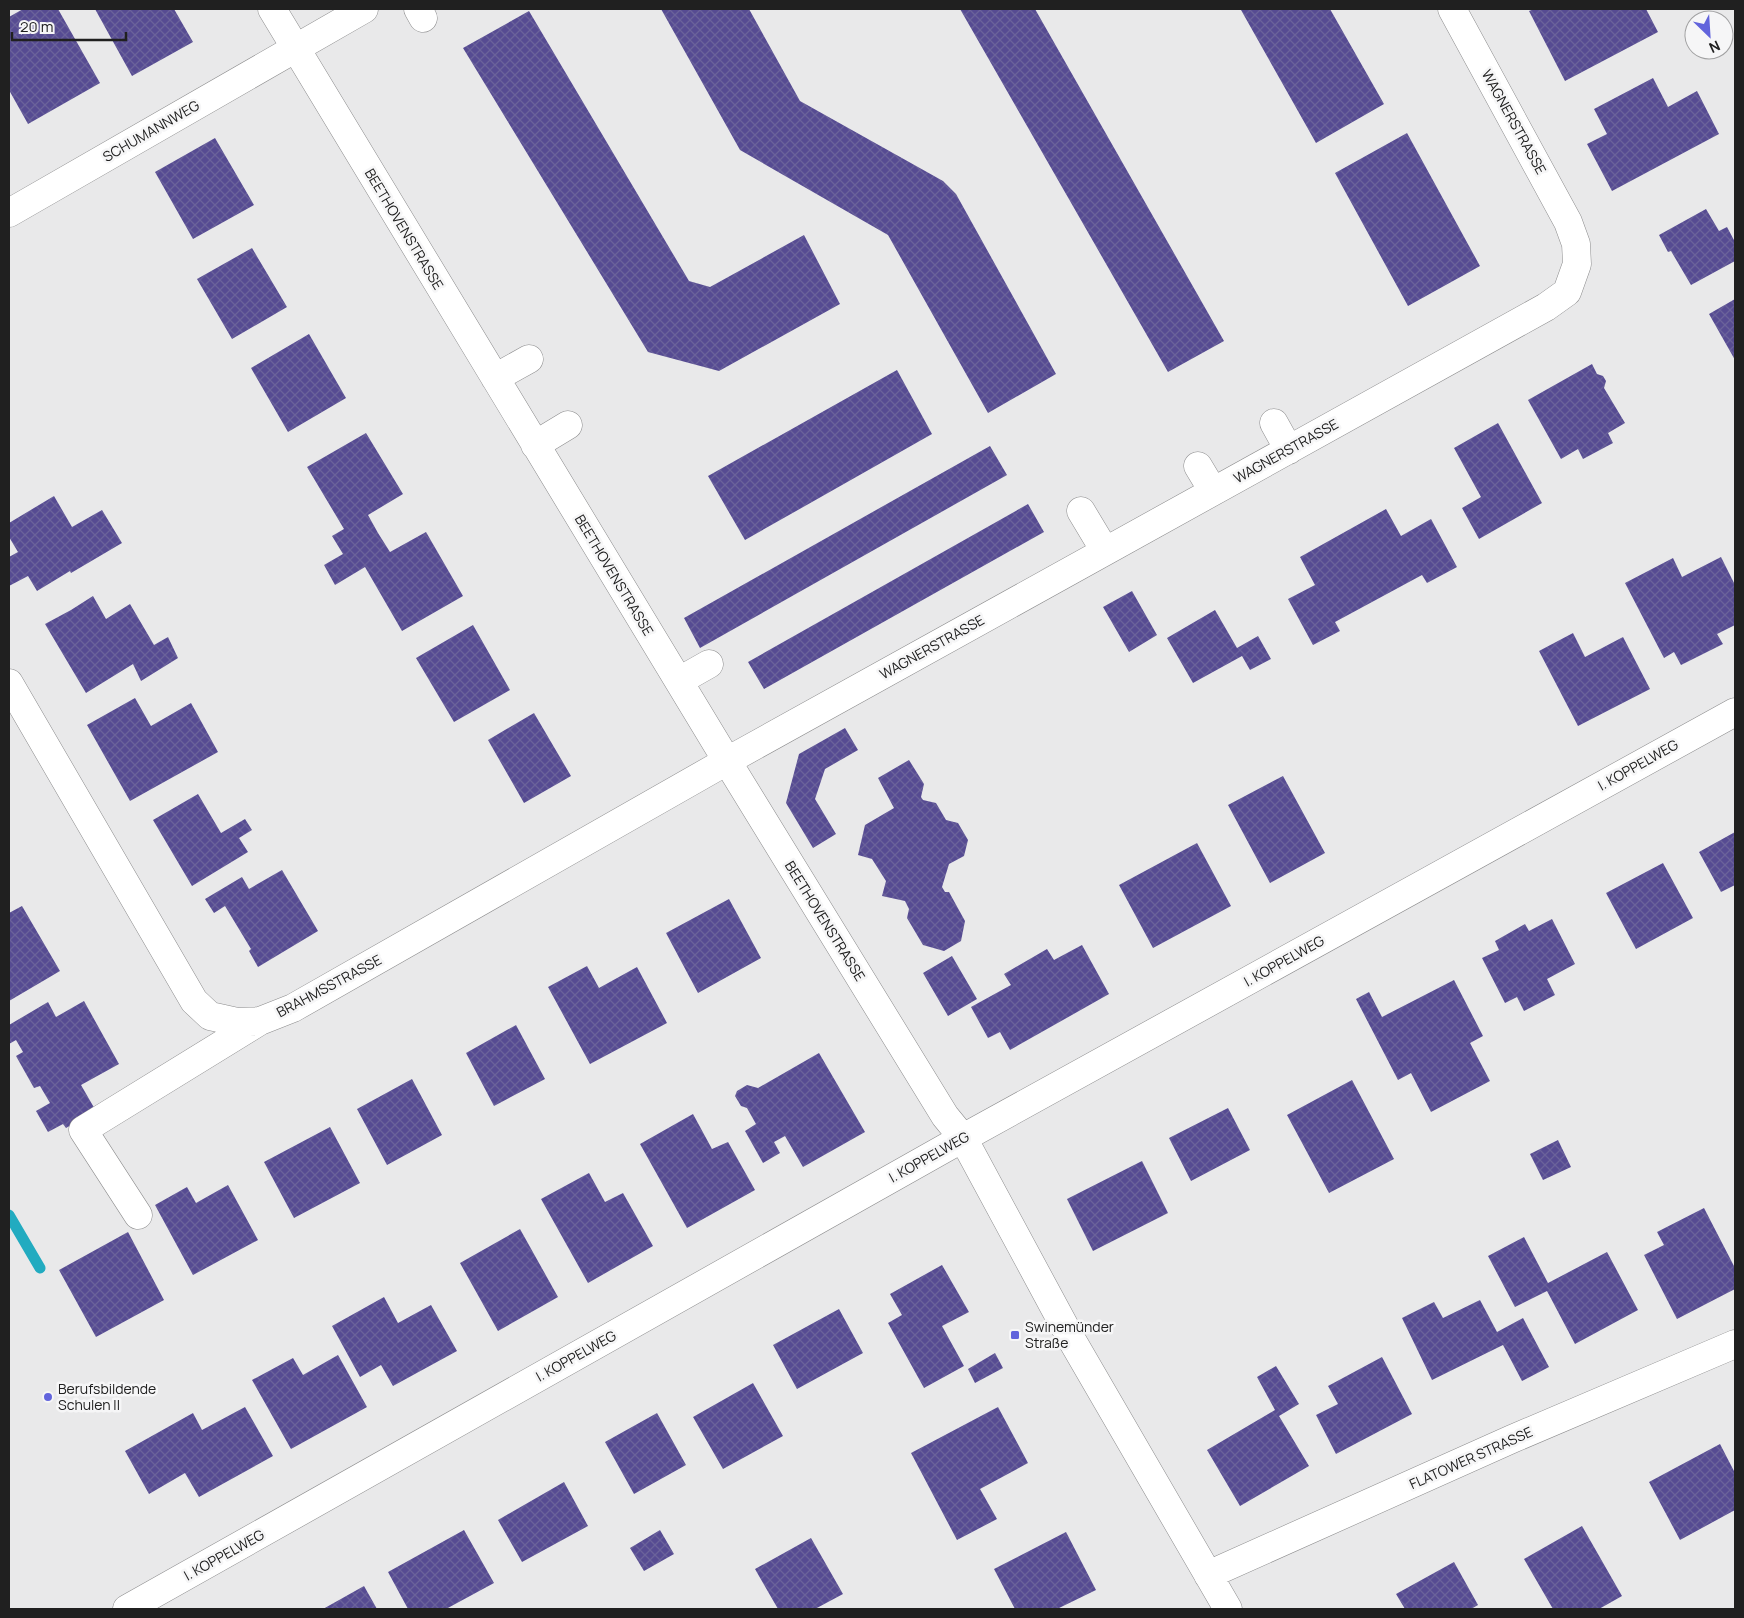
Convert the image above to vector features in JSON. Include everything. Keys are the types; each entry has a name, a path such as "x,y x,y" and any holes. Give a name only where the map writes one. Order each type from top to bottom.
{"street":[{"name":"BEETHOVENSTRASSE","path":"272,9 727,761 945,1116 963,1138"},
{"path":"294,48 364,9"},
{"name":"WAGNERSTRASSE","path":"727,761 1546,308 1567,292 1577,264 1576,244 1568,222 1452,9"},
{"name":"SCHUMANNWEG","path":"9,213 294,48"},
{"path":"495,378 529,359"},
{"path":"1274,423 1289,450"},
{"path":"535,445 568,425"},
{"path":"1198,466 1213,492"},
{"path":"1081,511 1105,551"},
{"path":"679,681 709,664"},
{"name":"BRAHMSSTRASSE","path":"9,683 194,1001 210,1016 237,1022 260,1021 293,1008 727,761"},
{"name":"I. KOPPELWEG","path":"127,1609 963,1138 1735,712"},
{"path":"138,1215 83,1130 260,1021"},
{"path":"963,1138 1073,1342 1228,1609"},
{"name":"FLATOWER STRASSE","path":"1208,1575 1512,1438 1735,1344"}],"building":[{"path":"23,9 58,9 100,83 28,124 9,90 9,17"},
{"path":"95,9 174,9 193,42 132,76"},
{"path":"661,9 749,9 800,101 943,181 956,194 1056,374 988,413 888,235 740,150"},
{"path":"960,9 1035,9 1224,341 1168,372"},
{"path":"1330,9 1384,104 1316,143 1241,10"},
{"path":"1534,9 1646,9 1658,32 1565,81 1529,11"},
{"path":"529,11 689,281 710,287 804,235 840,304 719,371 648,352 463,48"},
{"path":"1653,78 1668,107 1697,91 1719,134 1612,191 1587,144 1607,134 1594,109"},
{"path":"1407,133 1480,266 1408,306 1335,173"},
{"path":"215,138 254,205 193,239 155,172"},
{"path":"1706,209 1719,231 1727,227 1735,242 1735,261 1691,285 1671,251 1668,252 1659,235"},
{"path":"252,248 287,307 232,339 197,279"},
{"path":"1735,299 1735,360 1709,314"},
{"path":"309,334 346,398 288,432 251,368"},
{"path":"1592,364 1597,374 1603,376 1606,381 1604,388 1625,423 1608,433 1613,443 1583,459 1578,449 1561,459 1528,400"},
{"path":"897,370 932,434 745,540 708,476"},
{"path":"1498,423 1542,503 1479,539 1462,508 1481,497 1454,448"},
{"path":"366,433 403,494 368,515 378,533 390,552 426,532 463,596 402,631 365,567 335,585 324,565 343,554 332,536 344,529 307,467"},
{"path":"990,446 1007,475 700,648 684,618"},
{"path":"54,496 72,527 102,510 122,543 37,591 28,576 9,586 9,557 18,552 9,537 9,523"},
{"path":"1028,504 1044,532 764,689 748,662"},
{"path":"1386,509 1401,536 1431,519 1457,567 1427,583 1422,575 1335,622 1340,631 1313,645 1288,599 1315,585 1300,557"},
{"path":"1721,557 1735,585 1735,625 1717,634 1723,644 1681,665 1674,652 1664,658 1625,583 1673,558 1682,577"},
{"path":"1132,591 1157,635 1129,652 1103,607"},
{"path":"93,596 106,619 130,604 154,645 168,637 178,658 141,681 133,664 86,693 45,624"},
{"path":"1215,610 1237,648 1258,636 1271,659 1250,670 1242,656 1193,683 1167,638"},
{"path":"473,625 510,690 454,722 416,658"},
{"path":"1573,633 1585,657 1623,637 1650,689 1578,726 1539,651"},
{"path":"135,698 151,726 191,703 218,752 130,801 87,725"},
{"path":"534,713 571,776 524,803 488,740"},
{"path":"845,728 858,750 825,769 815,799 836,834 813,848 786,803 799,754"},
{"path":"909,760 924,784 921,797 923,800 936,803 946,820 958,823 968,840 964,856 949,864 942,887 945,892 949,892 965,921 961,941 944,951 923,945 907,918 909,909 905,901 882,896 886,881 872,859 858,855 865,825 894,808 878,778"},
{"path":"1283,776 1325,853 1270,883 1228,805"},
{"path":"198,794 221,833 245,819 252,830 239,838 248,852 192,886 153,820"},
{"path":"1735,832 1735,885 1721,892 1699,852"},
{"path":"1197,843 1231,906 1153,948 1119,885"},
{"path":"1663,863 1693,918 1636,949 1606,893"},
{"path":"282,870 318,931 258,967 249,951 251,949 225,906 214,913 205,899 242,877 249,889"},
{"path":"729,899 761,958 698,993 666,933"},
{"path":"22,906 60,971 9,1001 9,913"},
{"path":"1552,919 1575,964 1547,979 1555,995 1524,1011 1517,997 1505,1003 1482,958 1499,950 1495,941 1525,924 1529,931"},
{"path":"1082,945 1109,994 1010,1050 1000,1032 988,1038 971,1007 1011,985 1004,974 1047,949 1054,960"},
{"path":"952,956 977,999 948,1016 923,973"},
{"path":"587,966 599,988 637,967 667,1023 590,1064 548,987"},
{"path":"1454,980 1483,1036 1470,1043 1490,1081 1431,1112 1411,1073 1398,1080 1356,999 1369,992 1382,1017"},
{"path":"84,1001 119,1064 81,1085 96,1111 66,1128 63,1124 48,1132 36,1111 50,1103 40,1086 34,1088 16,1056 23,1052 16,1040 9,1044 9,1025 48,1002 56,1017"},
{"path":"516,1025 545,1079 494,1106 466,1053"},
{"path":"819,1053 865,1132 803,1167 785,1136 774,1142 780,1153 763,1163 745,1131 756,1124 747,1108 741,1106 735,1096 737,1091 747,1085 758,1088"},
{"path":"412,1079 442,1135 387,1165 357,1109"},
{"path":"1352,1080 1394,1159 1329,1193 1287,1115"},
{"path":"1228,1108 1250,1150 1191,1181 1169,1138"},
{"path":"693,1114 712,1149 728,1142 755,1190 687,1228 640,1144"},
{"path":"330,1127 360,1183 294,1218 264,1162"},
{"path":"1558,1140 1571,1167 1543,1180 1530,1154"},
{"path":"1142,1161 1168,1213 1093,1251 1067,1199"},
{"path":"589,1173 605,1202 623,1193 653,1246 588,1283 541,1199"},
{"path":"228,1185 258,1240 193,1275 155,1205 187,1187 196,1203"},
{"path":"1704,1208 1735,1268 1735,1289 1677,1319 1644,1255 1664,1245 1657,1232"},
{"path":"520,1229 558,1297 498,1331 460,1263"},
{"path":"128,1232 164,1300 96,1337 59,1270"},
{"path":"1524,1237 1548,1283 1607,1252 1638,1310 1575,1344 1547,1291 1515,1307 1488,1256"},
{"path":"942,1265 969,1312 942,1326 964,1366 924,1388 888,1323 902,1315 890,1294"},
{"path":"384,1297 398,1323 431,1305 457,1351 393,1386 381,1365 360,1377 332,1326"},
{"path":"1480,1300 1497,1332 1523,1318 1549,1367 1522,1381 1503,1345 1432,1380 1402,1318 1434,1302 1443,1318"},
{"path":"839,1309 863,1353 797,1389 773,1345"},
{"path":"995,1353 1003,1368 975,1383 968,1369"},
{"path":"338,1355 367,1407 291,1449 252,1380 293,1358 303,1375"},
{"path":"1382,1357 1412,1414 1336,1454 1316,1415 1338,1404 1328,1386"},
{"path":"1276,1366 1299,1404 1279,1416 1309,1466 1240,1506 1207,1450 1275,1410 1257,1377"},
{"path":"753,1383 783,1436 723,1469 693,1417"},
{"path":"245,1407 273,1456 199,1497 185,1473 149,1494 125,1451 193,1413 202,1430"},
{"path":"998,1407 1028,1463 980,1489 997,1519 957,1540 911,1453"},
{"path":"657,1413 686,1465 634,1494 605,1442"},
{"path":"1720,1444 1735,1473 1735,1510 1680,1540 1649,1482"},
{"path":"564,1482 588,1526 522,1562 498,1520"},
{"path":"1582,1526 1622,1596 1599,1609 1553,1609 1524,1559"},
{"path":"464,1530 494,1583 446,1609 408,1609 388,1572"},
{"path":"660,1530 674,1554 644,1571 630,1548"},
{"path":"1066,1532 1096,1590 1057,1609 1015,1609 994,1569"},
{"path":"811,1538 843,1594 815,1609 778,1609 755,1569"},
{"path":"1454,1562 1478,1605 1471,1609 1405,1609 1396,1594"},
{"path":"364,1586 377,1609 323,1609"}],"waterway":[{"path":"9,1215 40,1268"}],"place":[{"name":"Swinemünder Straße","path":"1015,1335"},
{"name":"Berufsbildende Schulen II","path":"48,1397"}]}
